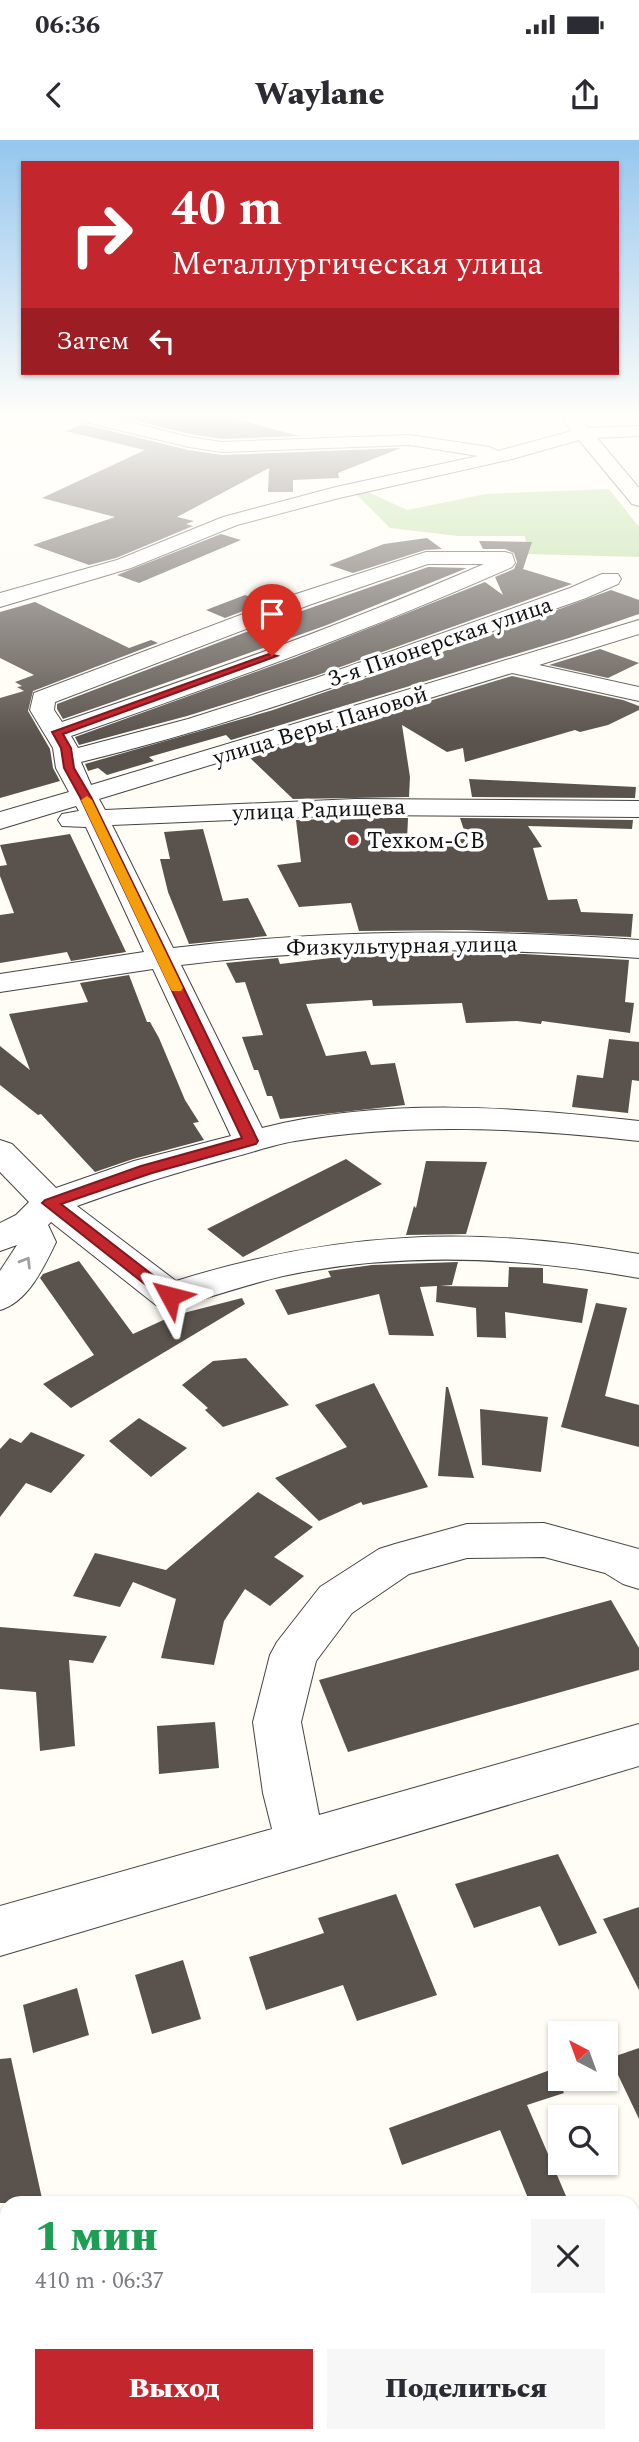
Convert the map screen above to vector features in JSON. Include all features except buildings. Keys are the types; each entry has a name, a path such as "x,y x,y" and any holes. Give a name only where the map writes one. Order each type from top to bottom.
{"street":[{"path":"0,600 124,564 224,523"},
{"path":"57,732 346,631 505,563 505,558 426,558 301,600 43,698 42,710 66,748 69,768 251,1141"},
{"name":"3-я Пионерская улица","path":"67,758 211,719 293,693 578,593 610,579"},
{"name":"улица Веры Пановой","path":"90,807 510,666 639,627"},
{"path":"587,642 626,651"},
{"path":"510,666 639,694"},
{"name":"улица Радищева","path":"0,823 90,807 456,805 639,809"},
{"name":"Физкультурная улица","path":"0,983 162,959 348,941 469,941 639,949"},
{"path":"26,1222 146,1170 292,1131 354,1123 425,1119 568,1123 639,1131"},
{"path":"0,1151 26,1222 37,1241 25,1266 0,1297"},
{"path":"26,1222 170,1296 224,1277 292,1261 356,1251 426,1247 497,1248 566,1254 639,1266"},
{"path":"302,1842 288,1793 277,1722 294,1655 336,1600 395,1561 467,1541 544,1540 619,1559 639,1572"},
{"path":"0,1931 639,1745"}],"green space":[{"path":"385,523 636,523 639,527 639,557 528,554 525,536 458,536 390,528"}],"slow traffic":[{"path":"87,800 176,988"}],"place":[{"name":"Техком-СВ","path":"353,840"}],"route":[{"path":"170,1296 50,1203 146,1170 251,1141 69,768 66,748 57,732 272,656"}]}
